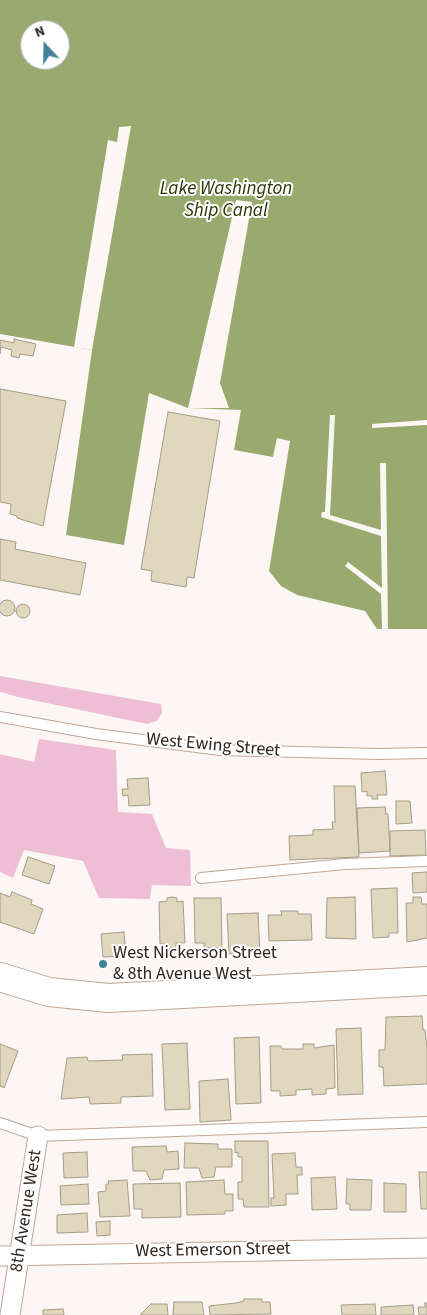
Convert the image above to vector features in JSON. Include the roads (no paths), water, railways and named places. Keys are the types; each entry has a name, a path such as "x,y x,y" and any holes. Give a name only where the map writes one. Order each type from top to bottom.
{"main road":[{"path":"0,977 49,992 108,998 427,981"}],"street":[{"name":"8th Avenue West","path":"10,1315 38,1136"},
{"name":"West Emerson Street","path":"0,1256 427,1248"}],"lane":[{"name":"West Ewing Street","path":"0,718 96,734 220,750 427,754"},
{"path":"201,878 345,864 427,861"},
{"path":"0,1122 38,1136 427,1122"}],"water":[{"name":"Lake Washington Ship Canal","path":"0,0 427,0 427,629 377,629 365,611 297,595 281,586 269,571 290,441 277,438 273,457 234,450 241,410 188,408 149,393 124,545 66,535 92,350 0,334"}],"place":[{"name":"West Nickerson Street & 8th Avenue West","path":"103,964"}]}
